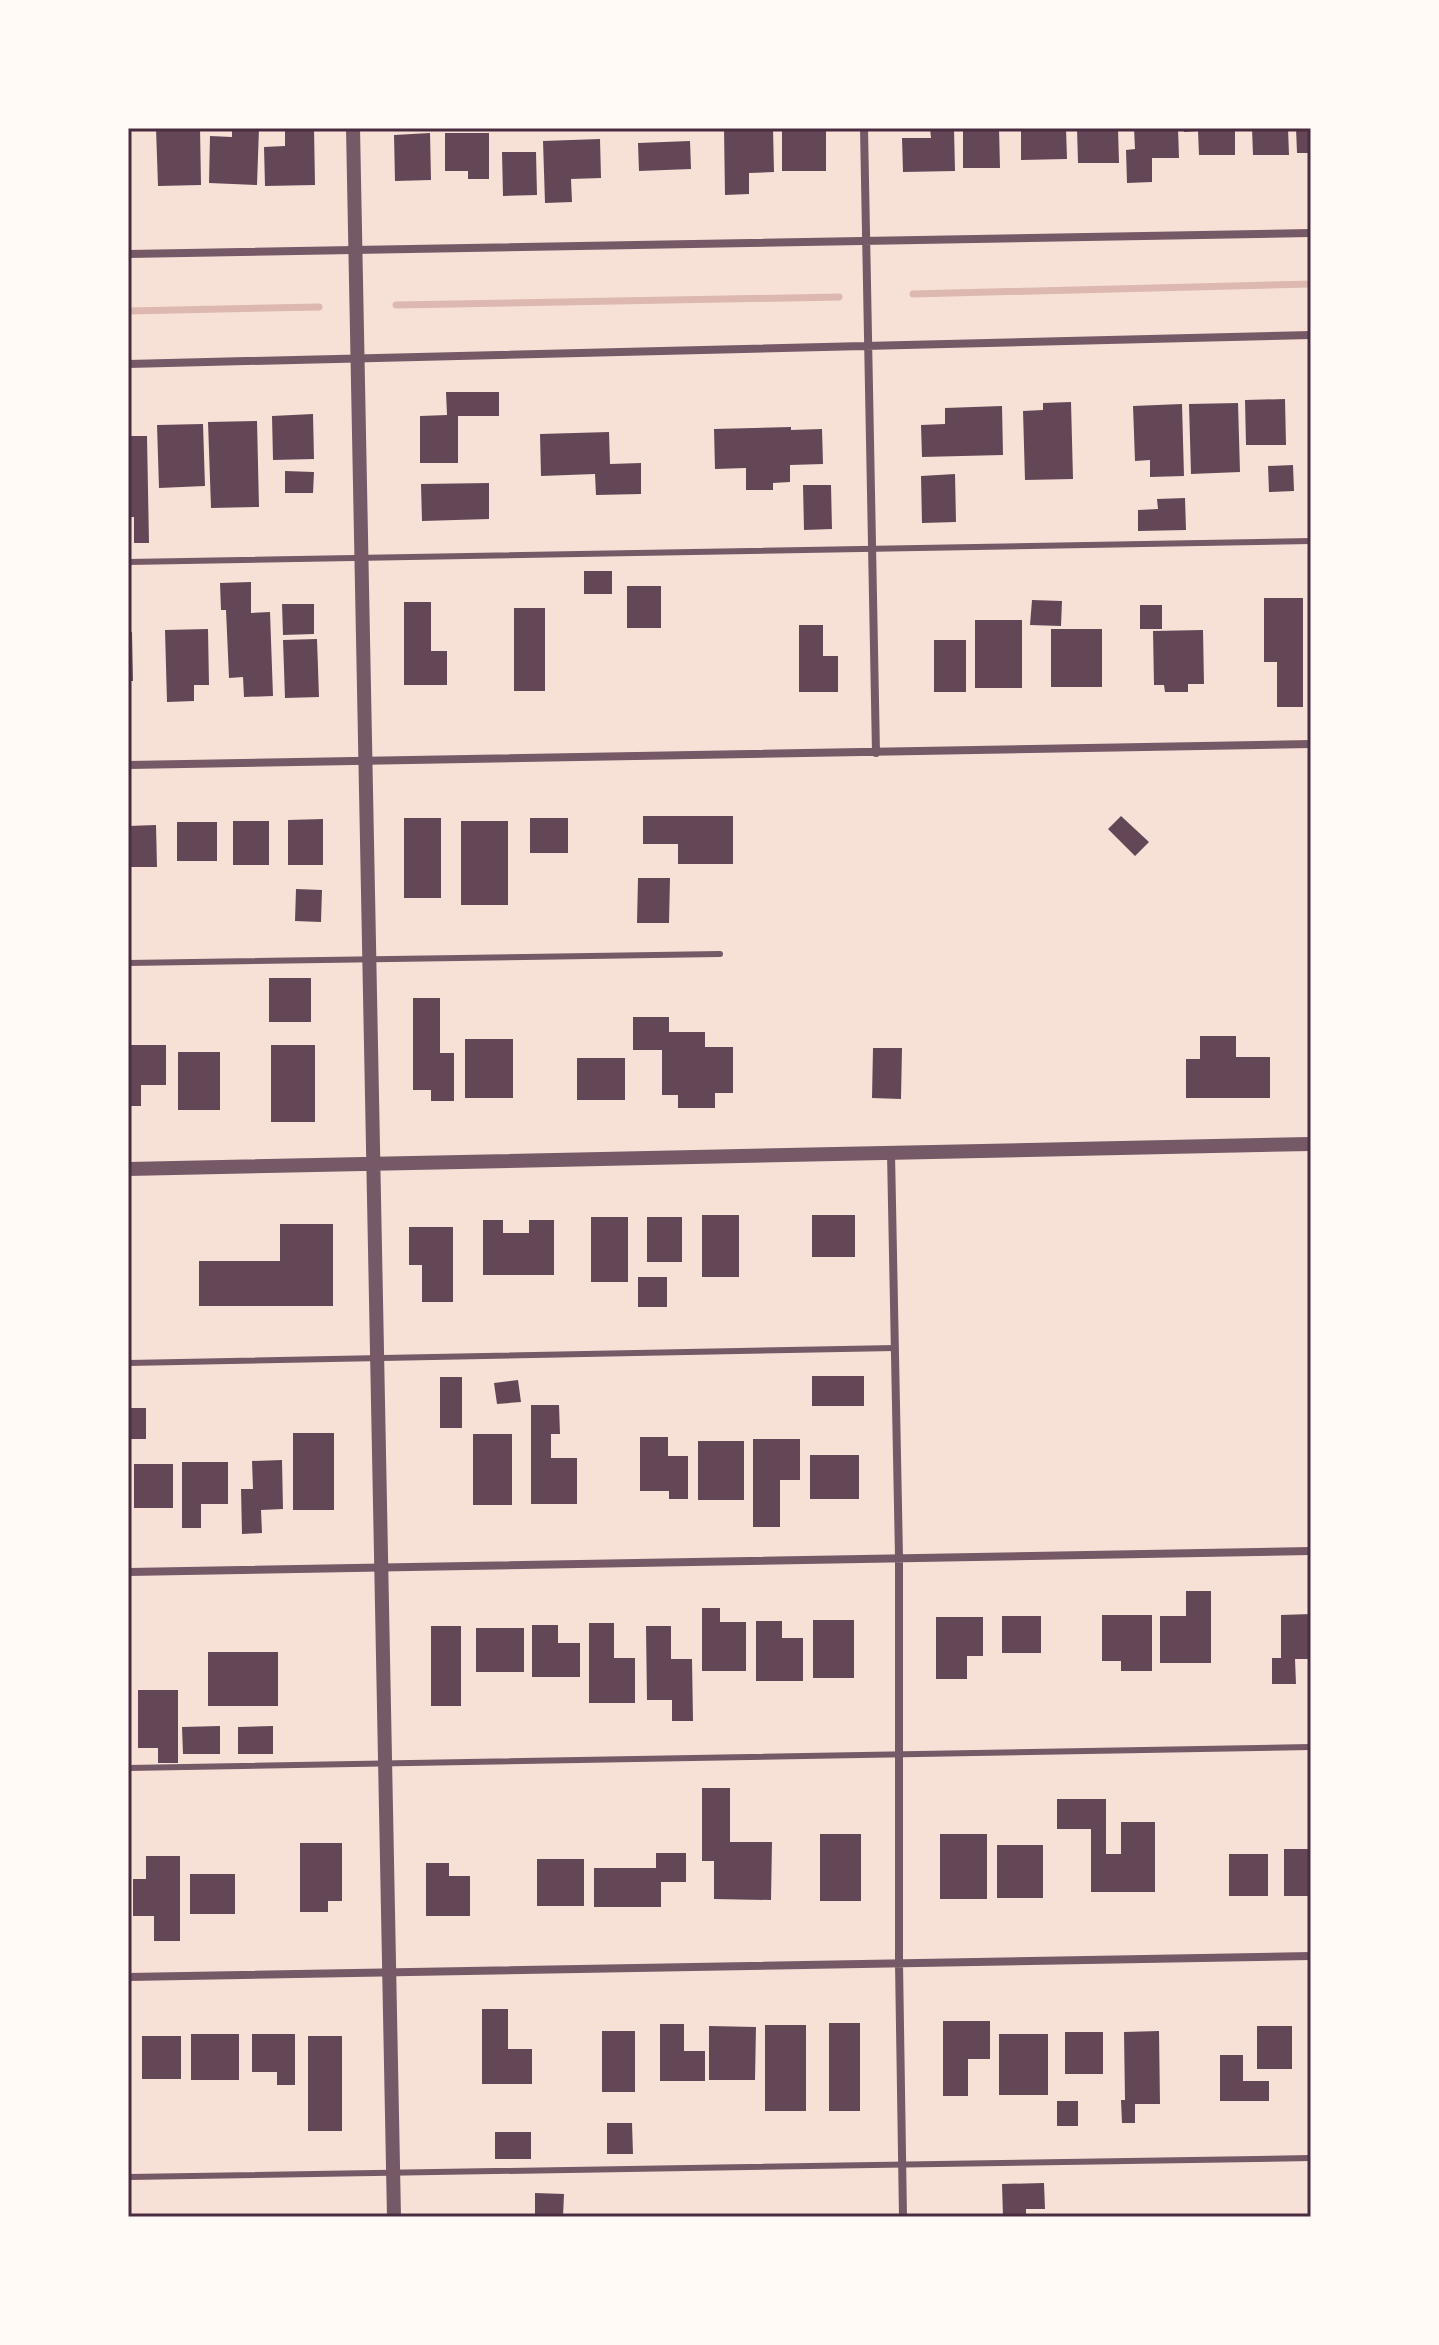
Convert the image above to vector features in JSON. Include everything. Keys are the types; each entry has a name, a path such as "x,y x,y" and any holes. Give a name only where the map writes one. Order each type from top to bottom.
{"street":[{"path":"353,128 394,2217"},
{"path":"864,128 876,753"},
{"path":"128,254 1311,233"},
{"path":"128,364 1311,335"},
{"path":"128,765 1311,744"},
{"path":"128,1169 1311,1144"},
{"path":"891,1153 899,1557 899,1963 903,2217"},
{"path":"128,1572 1311,1551"},
{"path":"128,1977 1311,1956"}],"lane":[{"path":"128,562 1311,541"},
{"path":"128,963 720,954"},
{"path":"128,1363 895,1348"},
{"path":"128,1768 1311,1747"},
{"path":"128,2177 1311,2158"}],"building":[{"path":"156,128 200,128 201,185 158,186"},
{"path":"232,128 259,128 257,185 209,183 210,136 232,137"},
{"path":"285,128 314,128 315,185 265,186 264,147 285,146"},
{"path":"773,128 774,172 749,173 749,194 725,195 724,129"},
{"path":"782,128 826,128 826,171 782,171"},
{"path":"930,128 954,128 955,171 903,172 902,138 931,138"},
{"path":"963,128 999,128 1000,168 963,168"},
{"path":"1021,128 1066,128 1067,159 1021,160"},
{"path":"1077,128 1118,128 1119,163 1078,163"},
{"path":"1134,128 1178,128 1179,158 1152,158 1152,182 1127,183 1126,150 1135,149"},
{"path":"1184,128 1235,128 1235,155 1199,155 1198,131 1184,132"},
{"path":"1252,128 1288,128 1289,155 1253,155"},
{"path":"1296,128 1311,128 1311,153 1297,153"},
{"path":"430,133 431,180 395,181 394,135"},
{"path":"445,133 489,133 489,179 468,179 468,171 445,171"},
{"path":"600,139 601,178 571,179 572,202 545,203 543,141"},
{"path":"690,141 691,169 639,171 638,143"},
{"path":"502,152 536,152 537,195 503,196"},
{"path":"446,392 499,392 499,416 458,416 458,463 420,463 420,416 447,415"},
{"path":"1285,399 1286,445 1246,445 1245,400"},
{"path":"1071,402 1073,479 1025,480 1023,411 1043,410 1043,403"},
{"path":"1238,403 1240,472 1191,474 1189,404"},
{"path":"1182,404 1184,476 1150,477 1150,460 1135,461 1133,406"},
{"path":"1002,406 1003,455 922,457 921,425 945,424 945,408"},
{"path":"313,414 314,459 273,460 272,416"},
{"path":"257,421 259,507 211,508 208,422"},
{"path":"203,424 205,486 159,488 157,425"},
{"path":"791,427 791,430 822,429 823,464 790,465 790,482 773,483 773,490 746,490 746,468 715,469 714,429"},
{"path":"609,432 610,464 641,463 641,494 596,495 595,474 541,476 540,434"},
{"path":"128,436 147,436 149,543 134,543 134,517 128,517"},
{"path":"1293,465 1294,491 1269,492 1268,466"},
{"path":"285,471 314,472 313,493 285,493"},
{"path":"955,474 956,522 922,523 921,476"},
{"path":"489,483 489,519 422,521 421,484"},
{"path":"803,485 831,485 832,529 804,530"},
{"path":"1185,498 1186,530 1138,531 1138,510 1158,509 1157,499"},
{"path":"584,571 612,571 612,594 584,594"},
{"path":"251,582 251,613 270,612 273,696 244,697 243,677 229,678 226,610 221,610 220,583"},
{"path":"627,586 661,586 661,628 627,628"},
{"path":"1264,598 1303,598 1303,707 1277,707 1277,662 1264,662"},
{"path":"1032,600 1062,601 1061,626 1030,625"},
{"path":"404,602 431,602 431,651 447,651 447,685 404,685"},
{"path":"282,604 314,604 314,634 283,635"},
{"path":"1140,605 1162,605 1162,629 1140,629"},
{"path":"514,608 545,608 545,691 514,691"},
{"path":"975,620 1022,620 1022,688 975,688"},
{"path":"799,625 823,625 823,656 838,656 838,692 799,692"},
{"path":"208,629 209,685 194,685 194,701 167,702 165,630"},
{"path":"1051,629 1102,629 1102,687 1051,687"},
{"path":"1203,630 1204,684 1188,684 1188,692 1165,692 1164,685 1154,685 1153,631"},
{"path":"128,632 132,632 133,681 128,681"},
{"path":"317,639 319,697 285,698 283,640"},
{"path":"934,640 966,640 966,692 934,692"},
{"path":"643,816 733,816 733,864 678,864 678,844 643,844"},
{"path":"1121,816 1149,842 1135,856 1108,829"},
{"path":"404,818 441,818 441,898 404,898"},
{"path":"530,818 568,818 568,853 530,853"},
{"path":"323,819 323,865 288,865 288,820"},
{"path":"233,821 269,821 269,865 233,865"},
{"path":"461,821 508,821 508,905 461,905"},
{"path":"177,822 217,822 217,861 177,861"},
{"path":"156,825 157,867 128,867 128,826"},
{"path":"638,878 670,878 669,923 637,923"},
{"path":"296,889 322,890 321,922 295,921"},
{"path":"269,978 311,978 311,1022 269,1022"},
{"path":"413,998 440,998 440,1053 454,1053 454,1101 431,1101 431,1090 413,1090"},
{"path":"633,1017 669,1017 669,1032 705,1032 705,1047 733,1047 733,1093 715,1093 715,1108 678,1108 678,1095 662,1095 662,1050 633,1050"},
{"path":"1200,1036 1236,1036 1236,1057 1270,1057 1270,1098 1186,1098 1186,1059 1200,1059"},
{"path":"465,1039 513,1039 513,1098 465,1098"},
{"path":"128,1045 166,1045 166,1085 141,1085 141,1106 128,1106"},
{"path":"271,1045 315,1045 315,1122 271,1122"},
{"path":"873,1048 902,1048 901,1099 872,1098"},
{"path":"178,1052 220,1052 220,1110 178,1110"},
{"path":"577,1058 625,1058 625,1100 577,1100"},
{"path":"702,1215 739,1215 739,1277 702,1277"},
{"path":"812,1215 855,1215 855,1257 812,1257"},
{"path":"591,1217 628,1217 628,1282 591,1282"},
{"path":"647,1217 682,1217 682,1262 647,1262"},
{"path":"483,1220 503,1220 503,1233 529,1233 529,1220 554,1220 554,1275 483,1275"},
{"path":"280,1224 333,1224 333,1306 199,1306 199,1261 280,1261"},
{"path":"409,1227 453,1227 453,1302 422,1302 422,1265 409,1265"},
{"path":"638,1277 667,1277 667,1307 638,1307"},
{"path":"812,1376 864,1376 864,1406 812,1406"},
{"path":"440,1377 462,1377 462,1428 440,1428"},
{"path":"518,1380 521,1402 497,1404 494,1383"},
{"path":"531,1405 559,1405 560,1434 551,1434 551,1458 577,1458 577,1504 531,1504"},
{"path":"128,1408 146,1408 146,1439 128,1439"},
{"path":"293,1433 334,1433 334,1510 293,1510"},
{"path":"473,1434 512,1434 512,1505 473,1505"},
{"path":"640,1437 668,1437 668,1456 688,1456 688,1499 669,1499 669,1491 640,1491"},
{"path":"753,1439 800,1439 800,1480 780,1480 780,1527 753,1527"},
{"path":"698,1441 744,1441 744,1500 698,1500"},
{"path":"810,1455 859,1455 859,1499 810,1499"},
{"path":"282,1460 283,1509 261,1510 262,1533 242,1534 241,1489 253,1489 252,1461"},
{"path":"182,1462 228,1462 228,1504 201,1504 201,1528 182,1528"},
{"path":"134,1464 173,1464 173,1508 134,1508"},
{"path":"1186,1591 1211,1591 1211,1663 1160,1663 1160,1616 1186,1616"},
{"path":"702,1608 720,1608 720,1622 746,1622 746,1671 702,1671"},
{"path":"1311,1614 1311,1659 1295,1659 1296,1684 1272,1684 1272,1658 1281,1658 1281,1615"},
{"path":"1102,1615 1152,1615 1152,1671 1121,1671 1121,1661 1102,1661"},
{"path":"1002,1616 1041,1616 1041,1653 1002,1653"},
{"path":"936,1617 983,1617 983,1656 967,1656 967,1679 936,1679"},
{"path":"813,1620 854,1620 854,1678 813,1678"},
{"path":"756,1621 782,1621 782,1638 803,1638 803,1681 756,1681"},
{"path":"589,1623 614,1623 614,1658 635,1658 635,1703 589,1703"},
{"path":"532,1625 558,1625 558,1643 580,1643 580,1677 532,1677"},
{"path":"431,1626 461,1626 461,1706 431,1706"},
{"path":"646,1626 671,1626 671,1659 692,1659 693,1721 672,1721 672,1700 647,1700"},
{"path":"476,1628 524,1628 524,1672 476,1672"},
{"path":"208,1652 278,1652 278,1706 208,1706"},
{"path":"138,1690 178,1690 178,1763 158,1763 158,1748 138,1748"},
{"path":"220,1726 220,1754 183,1754 182,1727"},
{"path":"273,1726 273,1754 238,1754 238,1727"},
{"path":"702,1788 730,1788 730,1842 772,1842 771,1900 714,1899 714,1861 702,1861"},
{"path":"1057,1799 1106,1799 1106,1854 1121,1854 1121,1822 1155,1822 1155,1892 1091,1892 1091,1829 1057,1829"},
{"path":"820,1834 861,1834 861,1901 820,1901"},
{"path":"940,1834 987,1834 987,1899 940,1899"},
{"path":"300,1843 342,1843 342,1901 328,1901 328,1912 300,1912"},
{"path":"997,1845 1043,1845 1043,1898 997,1898"},
{"path":"1284,1849 1311,1849 1311,1896 1284,1896"},
{"path":"656,1853 686,1853 686,1882 661,1882 661,1907 594,1907 594,1868 656,1868"},
{"path":"1229,1854 1268,1854 1268,1896 1229,1896"},
{"path":"146,1856 180,1856 180,1941 154,1941 154,1916 133,1916 133,1879 146,1879"},
{"path":"537,1859 584,1859 584,1906 537,1906"},
{"path":"426,1863 449,1863 449,1876 470,1876 470,1916 426,1916"},
{"path":"190,1874 235,1874 235,1914 190,1914"},
{"path":"482,2009 508,2009 508,2049 532,2049 532,2084 482,2084"},
{"path":"943,2021 990,2021 990,2059 968,2059 968,2096 943,2096"},
{"path":"829,2023 860,2023 860,2111 829,2111"},
{"path":"660,2024 684,2024 684,2051 705,2051 705,2081 660,2081"},
{"path":"765,2025 806,2025 806,2111 765,2111"},
{"path":"709,2026 756,2027 755,2080 709,2080"},
{"path":"1257,2026 1292,2026 1292,2069 1257,2069"},
{"path":"602,2031 635,2031 635,2092 602,2092"},
{"path":"1159,2031 1160,2104 1135,2104 1135,2123 1122,2123 1121,2100 1125,2100 1124,2032"},
{"path":"1065,2032 1103,2032 1103,2074 1065,2074"},
{"path":"191,2034 239,2034 239,2080 191,2080"},
{"path":"252,2034 295,2034 295,2085 277,2085 277,2072 252,2072"},
{"path":"999,2034 1048,2034 1048,2095 999,2095"},
{"path":"142,2036 181,2036 181,2079 142,2079"},
{"path":"308,2036 342,2036 342,2131 308,2131"},
{"path":"1220,2055 1243,2055 1243,2081 1269,2081 1269,2101 1220,2101"},
{"path":"1057,2101 1078,2101 1078,2126 1057,2126"},
{"path":"607,2123 632,2123 633,2154 607,2154"},
{"path":"495,2132 531,2132 531,2159 495,2159"},
{"path":"1044,2183 1045,2209 1026,2209 1026,2217 1003,2217 1002,2184"},
{"path":"535,2193 564,2194 563,2217 535,2217"}],"waterway":[{"path":"913,294 1311,284"},
{"path":"396,305 839,297"},
{"path":"128,311 319,307"}]}
